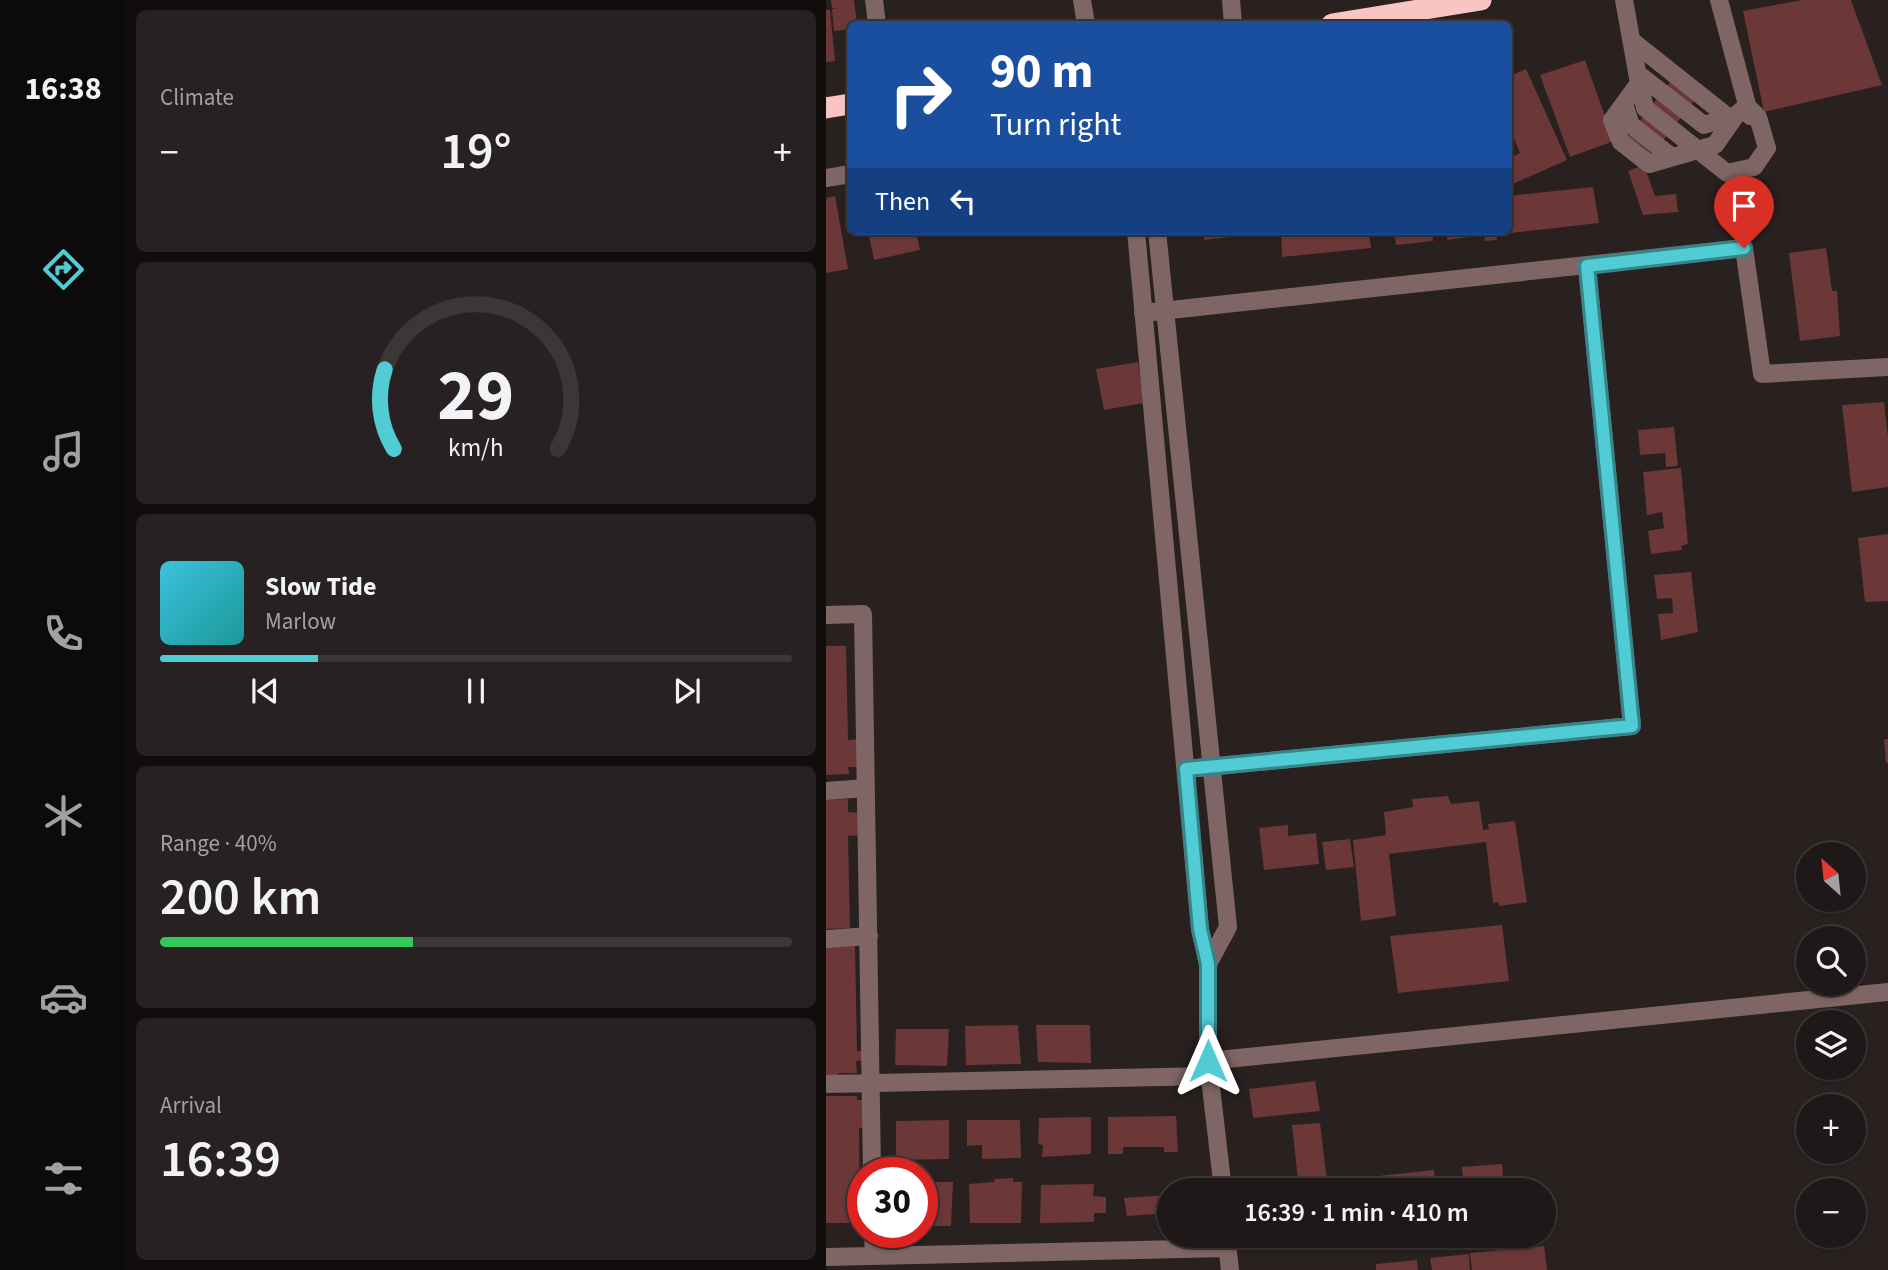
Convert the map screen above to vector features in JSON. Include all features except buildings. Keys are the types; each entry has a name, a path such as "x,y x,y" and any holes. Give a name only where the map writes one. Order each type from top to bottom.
{"highway":[{"path":"1351,21 1481,0"},
{"path":"826,108 847,104"}],"street":[{"path":"874,0 877,21"},
{"path":"1082,0 1086,21"},
{"path":"1231,0 1233,21"},
{"path":"1624,0 1645,108 1727,173 1740,170 1757,145 1737,113 1719,0"},
{"path":"1631,40 1737,113"},
{"path":"1638,78 1704,125 1737,113"},
{"path":"1638,78 1612,120 1621,142 1649,164 1715,145 1737,113"},
{"path":"826,178 847,174"},
{"path":"1136,235 1200,929 1208,964 1208,1068 1222,1178"},
{"path":"1157,235 1228,927 1208,964"},
{"path":"1143,313 1744,248 1762,374 1888,367"},
{"path":"1186,769 1632,726 1587,266"},
{"path":"826,615 863,614 872,1157"},
{"path":"826,791 866,788"},
{"path":"826,939 869,936"},
{"path":"826,1084 1208,1068 1888,992"},
{"path":"826,1256 1157,1245"},
{"path":"874,1248 874,1255"},
{"path":"1228,1248 1230,1270"}],"route":[{"path":"1208,1061 1208,964 1200,929 1186,769 1632,726 1587,266 1744,248"}]}
